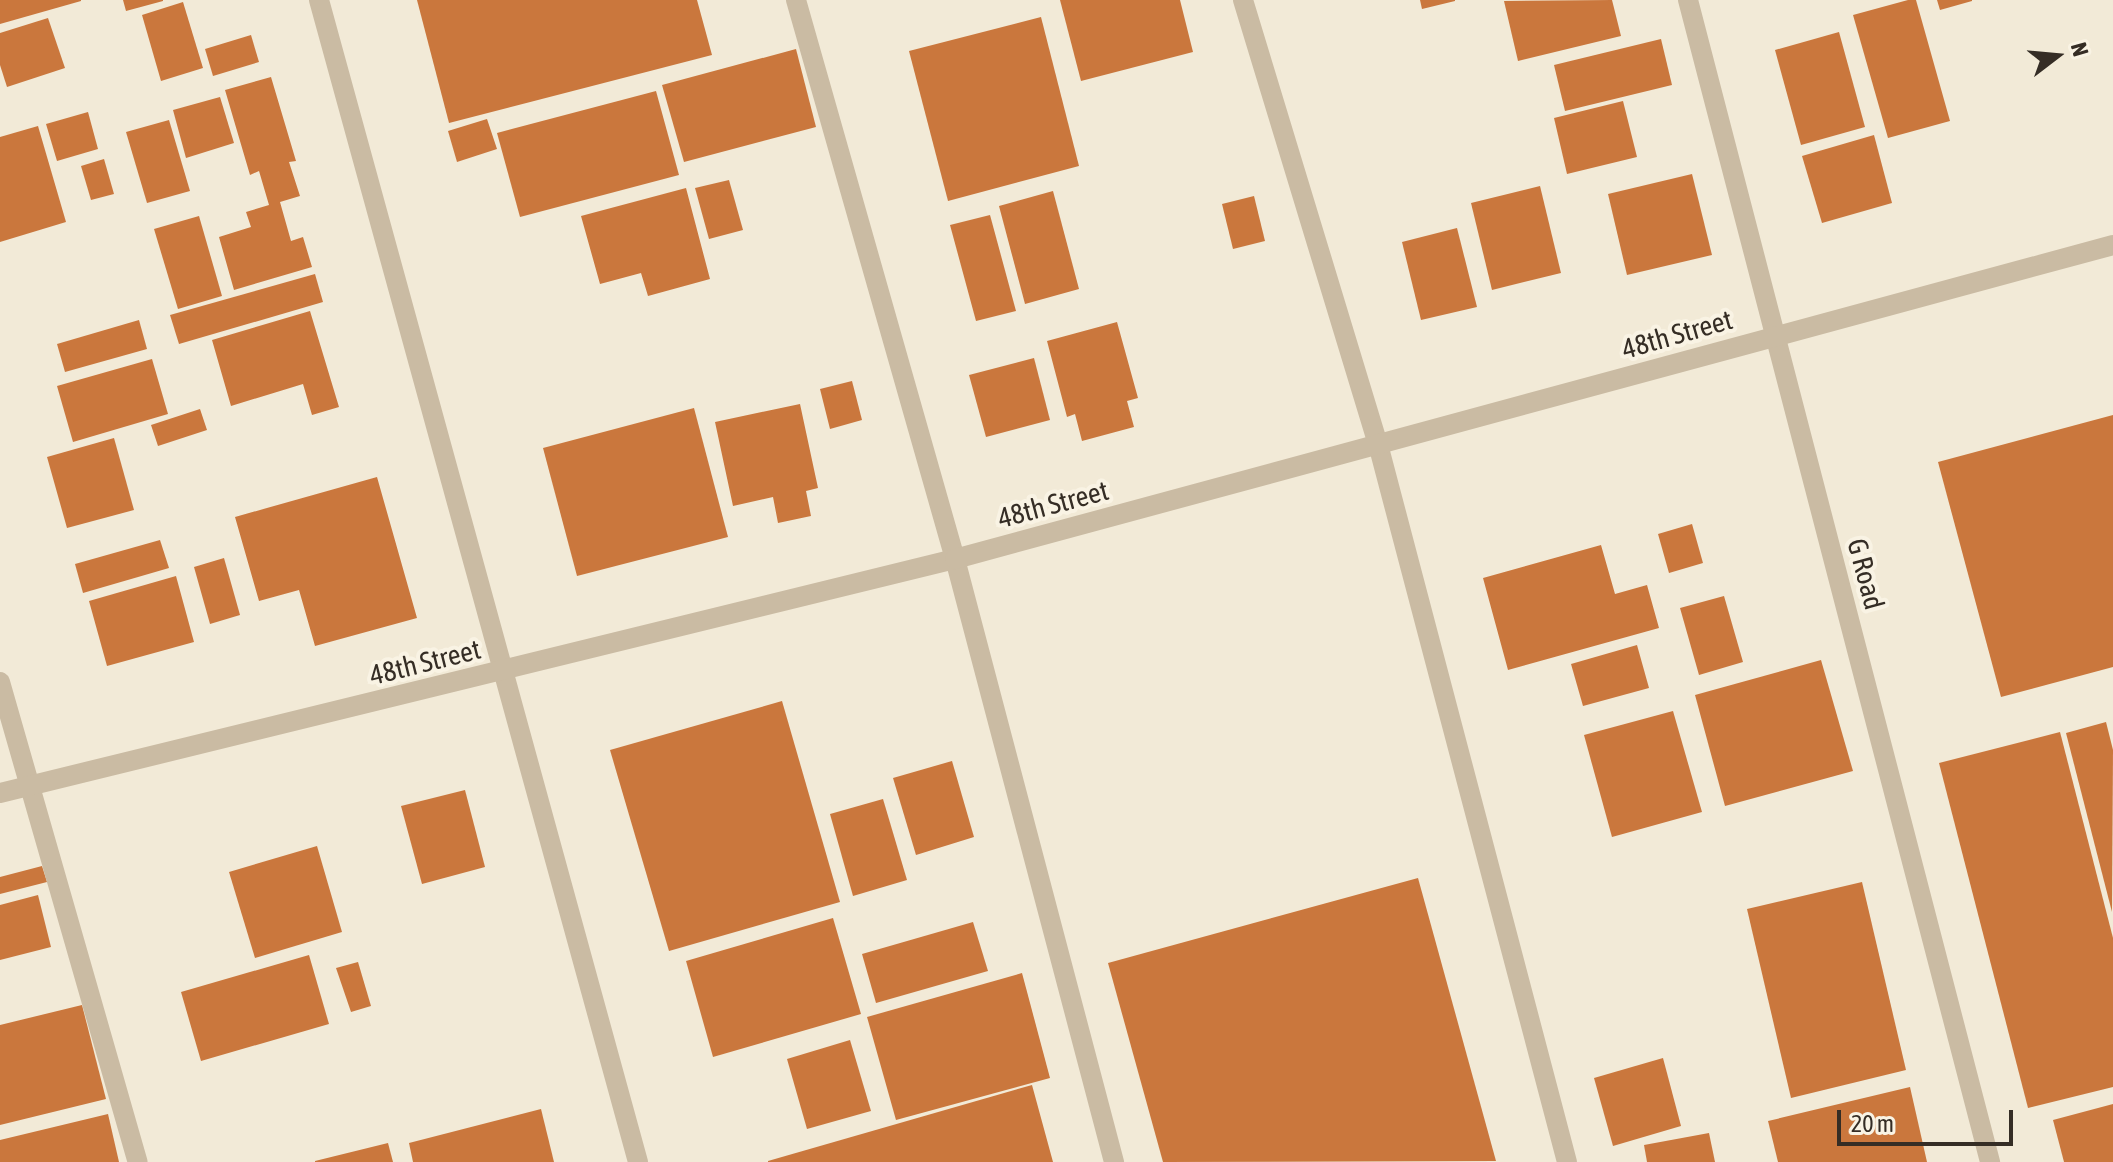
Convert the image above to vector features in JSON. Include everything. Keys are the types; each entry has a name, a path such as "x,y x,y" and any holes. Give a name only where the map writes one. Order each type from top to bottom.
{"street":[{"path":"319,0 506,672 638,1162"},
{"path":"796,0 955,559 1114,1162"},
{"path":"1243,0 1379,448 1567,1162"},
{"name":"G Road","path":"1688,0 1990,1162"},
{"name":"48th Street","path":"0,793 506,672 955,559 1379,448 1775,335 2113,245"},
{"path":"0,682 138,1162"}],"building":[{"path":"0,0 81,0 81,1 0,24"},
{"path":"123,0 163,0 163,1 126,11"},
{"path":"417,0 697,0 712,55 449,123"},
{"path":"1060,0 1180,0 1193,52 1081,81"},
{"path":"1420,0 1455,0 1455,1 1422,9"},
{"path":"1612,0 1621,36 1518,61 1504,1"},
{"path":"1916,0 1950,121 1888,138 1853,15"},
{"path":"1937,0 1972,0 1972,1 1940,10"},
{"path":"183,2 203,68 161,81 142,15"},
{"path":"1041,17 1079,166 948,201 909,51"},
{"path":"48,18 65,68 7,87 0,65 0,33"},
{"path":"1839,32 1865,127 1801,145 1775,50"},
{"path":"251,35 259,62 213,76 205,49"},
{"path":"1661,39 1672,85 1565,111 1554,65"},
{"path":"796,49 816,127 684,162 662,85"},
{"path":"271,77 296,161 289,162 300,196 280,202 291,241 303,237 312,267 234,290 219,237 251,227 246,212 269,205 259,171 250,175 225,90"},
{"path":"656,91 679,175 520,217 497,133"},
{"path":"220,97 234,143 186,158 173,110"},
{"path":"1623,101 1637,157 1567,174 1554,118"},
{"path":"88,112 98,149 57,161 46,124"},
{"path":"487,119 497,149 457,162 448,131"},
{"path":"169,120 190,191 147,203 126,132"},
{"path":"38,126 66,222 0,242 0,137"},
{"path":"1874,135 1892,203 1822,223 1802,156"},
{"path":"104,159 114,194 91,200 81,166"},
{"path":"1692,174 1712,255 1627,275 1608,194"},
{"path":"729,180 743,230 709,239 695,188"},
{"path":"1540,186 1561,273 1492,290 1471,203"},
{"path":"686,188 710,279 648,296 641,273 600,284 581,216"},
{"path":"1053,191 1079,289 1025,304 999,206"},
{"path":"1254,196 1265,241 1233,249 1222,204"},
{"path":"990,215 1016,311 976,321 950,225"},
{"path":"199,216 222,296 178,309 154,229"},
{"path":"1457,228 1477,307 1421,320 1402,242"},
{"path":"315,274 323,302 179,344 170,315"},
{"path":"310,311 339,407 312,415 303,384 231,406 212,340"},
{"path":"139,320 147,349 65,372 57,344"},
{"path":"1117,322 1138,398 1127,401 1134,427 1082,441 1075,414 1067,417 1047,341"},
{"path":"1034,358 1050,420 986,437 969,375"},
{"path":"152,359 168,414 73,442 57,386"},
{"path":"852,381 862,420 830,429 820,389"},
{"path":"800,404 818,488 806,491 811,516 778,523 773,497 733,506 715,422"},
{"path":"694,408 728,537 577,576 543,448"},
{"path":"200,409 207,430 158,446 151,425"},
{"path":"2113,415 2113,667 2001,697 1938,462"},
{"path":"114,438 134,510 67,528 47,457"},
{"path":"377,477 417,618 315,646 299,590 259,601 235,517"},
{"path":"1692,524 1703,563 1669,573 1658,534"},
{"path":"160,540 169,568 83,593 75,564"},
{"path":"1601,545 1615,594 1647,585 1659,628 1508,670 1483,578"},
{"path":"224,558 240,615 210,624 194,567"},
{"path":"176,576 194,642 107,666 89,601"},
{"path":"1724,596 1743,662 1699,675 1680,608"},
{"path":"1637,645 1649,688 1583,706 1571,664"},
{"path":"1821,660 1853,771 1725,806 1695,695"},
{"path":"782,701 840,902 669,951 610,750"},
{"path":"1673,711 1702,812 1612,837 1584,735"},
{"path":"2106,722 2113,750 2112,912 2066,733"},
{"path":"2060,732 2113,938 2113,1087 2028,1108 1939,763"},
{"path":"952,761 974,837 916,855 893,778"},
{"path":"465,790 485,867 422,884 401,806"},
{"path":"883,799 907,880 853,896 830,814"},
{"path":"317,846 342,932 255,958 229,872"},
{"path":"42,866 47,882 0,894 0,877"},
{"path":"1418,878 1496,1161 1163,1162 1108,963"},
{"path":"1862,882 1906,1070 1791,1098 1747,909"},
{"path":"38,895 51,947 0,960 0,905"},
{"path":"833,918 861,1014 713,1057 686,961"},
{"path":"973,922 988,971 876,1003 862,954"},
{"path":"309,955 329,1024 201,1061 181,992"},
{"path":"358,962 371,1006 351,1012 336,968"},
{"path":"1022,973 1050,1078 896,1120 867,1017"},
{"path":"82,1005 106,1099 0,1125 0,1025"},
{"path":"850,1040 871,1111 807,1129 787,1059"},
{"path":"1663,1058 1681,1126 1613,1146 1594,1078"},
{"path":"1032,1085 1053,1162 768,1162 768,1161"},
{"path":"1910,1087 1927,1162 1778,1162 1768,1121"},
{"path":"2113,1104 2113,1162 2064,1162 2053,1120"},
{"path":"541,1109 554,1162 413,1162 409,1143"},
{"path":"108,1114 119,1162 0,1162 0,1140"},
{"path":"1709,1133 1715,1162 1647,1162 1644,1145"},
{"path":"388,1143 393,1162 315,1162 315,1161"}]}
